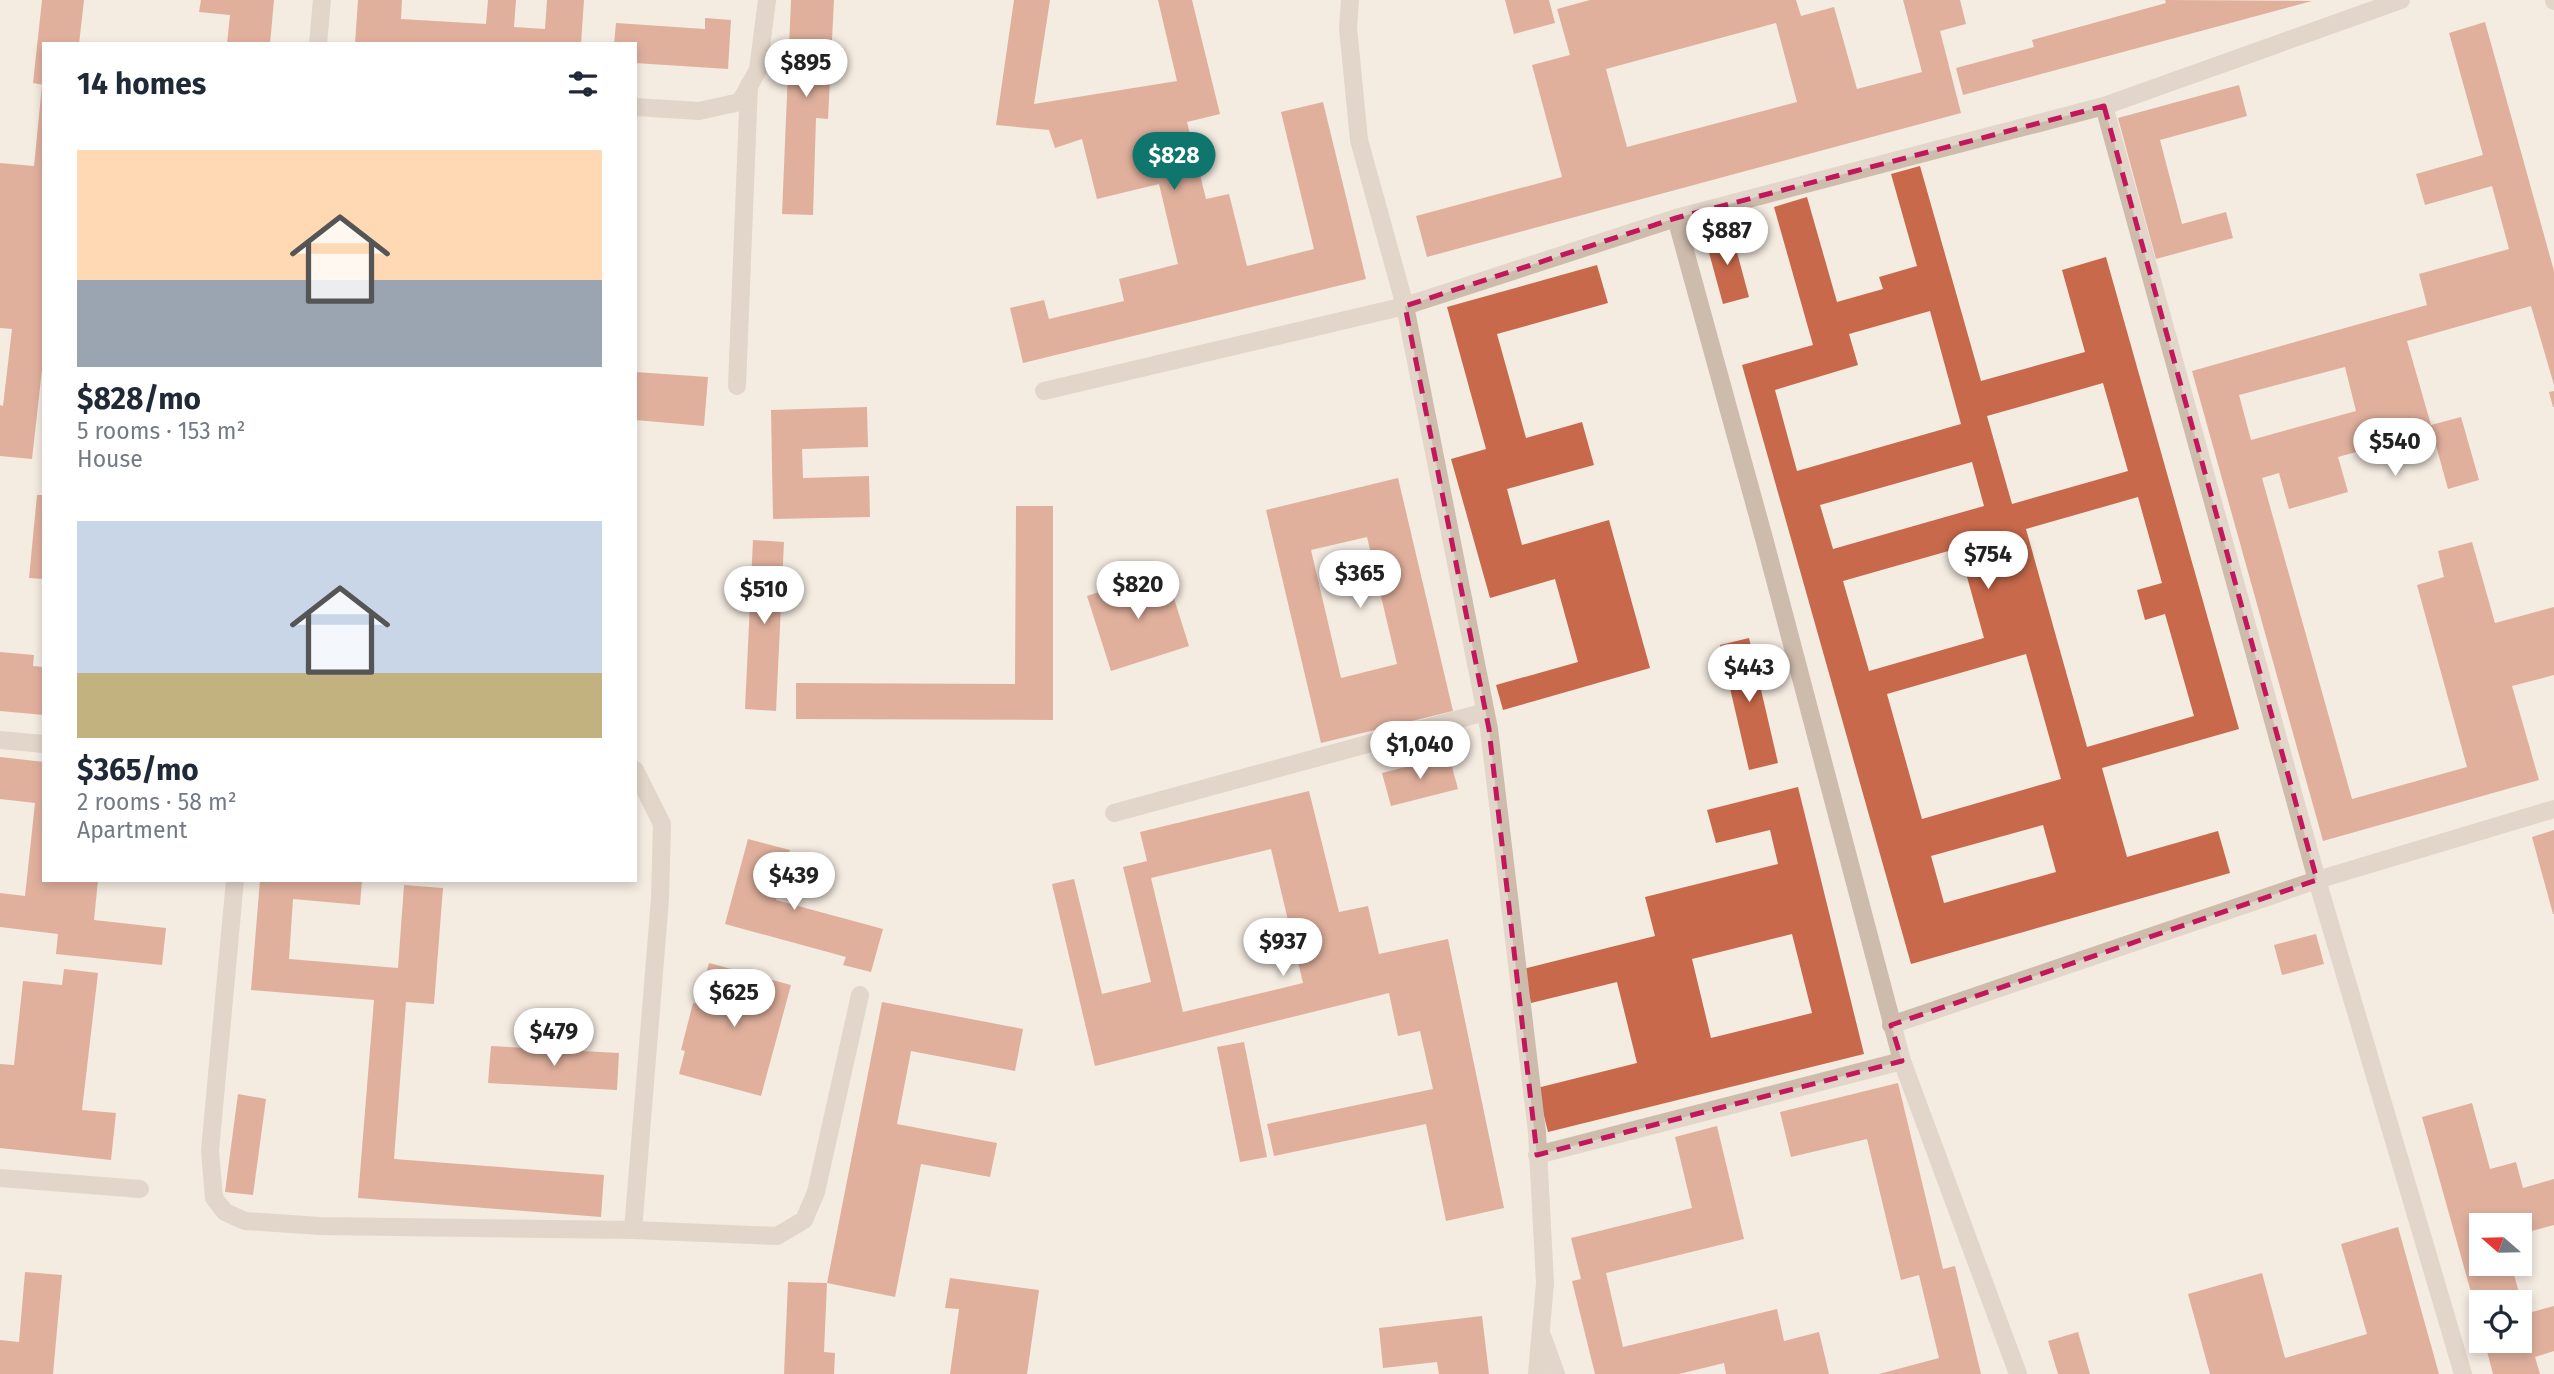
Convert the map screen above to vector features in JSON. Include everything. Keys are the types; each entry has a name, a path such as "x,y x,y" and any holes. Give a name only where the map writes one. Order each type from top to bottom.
{"street":[{"path":"318,42 322,0"},
{"path":"637,107 699,111 740,102 758,70 767,0"},
{"path":"1350,0 1348,28 1359,140 1405,306 1485,712 1537,1132 1545,1283 1537,1374"},
{"path":"1044,391 1405,306 1676,218 2104,106 2400,0"},
{"path":"737,386 749,85"},
{"path":"2104,106 2317,880 2463,1374"},
{"path":"1676,218 1765,542 1891,1026 2018,1374"},
{"path":"1114,813 1485,712"},
{"path":"0,740 42,744"},
{"path":"633,1230 660,899 662,824 637,774"},
{"path":"1891,1026 2317,880 2554,809"},
{"path":"235,882 210,1175 214,1198 225,1212 245,1221 320,1226 633,1230 777,1236 804,1220 816,1192 860,995"},
{"path":"1537,1155 1902,1061"},
{"path":"0,1178 140,1189"},
{"path":"1541,1332 1556,1374"}],"highlighted area":[{"path":"2104,106 2317,880 1891,1025 1902,1061 1537,1155 1489,729 1405,306 1676,218"}],"building":[{"path":"42,0 84,0 79,42 42,42 42,85 33,83"},
{"path":"201,0 274,0 270,42 227,42 230,15 199,12"},
{"path":"358,0 402,0 401,19 486,24 488,0 516,0 514,27 545,29 547,0 584,0 581,42 355,42"},
{"path":"791,0 834,0 828,119 816,118 813,215 782,214"},
{"path":"1014,0 1050,0 1034,104 1177,81 1158,0 1192,0 1220,114 1187,122 1206,199 1229,194 1247,266 1314,249 1281,112 1323,102 1366,279 1023,363 1010,308 1044,300 1049,319 1124,301 1119,279 1178,264 1159,184 1097,199 1082,139 1055,148 1049,130 996,125"},
{"path":"1505,0 1549,0 1555,23 1514,34"},
{"path":"1590,0 1796,0 1801,16 1834,7 1857,89 1922,72 1903,0 1960,0 1966,24 1940,31 1961,113 1427,257 1416,216 1562,177 1532,65 1570,55 1557,9","holes":["1776,23 1797,102 1627,147 1606,69"]},
{"path":"2165,0 2312,1 1963,95 1956,68 2034,47 2032,40 2166,3"},
{"path":"705,18 731,20 728,69 637,63 637,42 614,42 616,23 705,29"},
{"path":"2485,22 2554,271 2554,385 2531,306 2407,341 2431,425 2461,417 2479,480 2448,489 2432,431 2338,457 2348,492 2289,509 2279,473 2262,478 2352,799 2467,767 2417,585 2444,577 2438,551 2472,542 2495,623 2554,607 2554,675 2512,686 2539,780 2323,841 2192,371 2427,305 2419,274 2509,249 2492,186 2425,205 2416,174 2483,155 2449,33","holes":["2345,367 2356,411 2251,440 2239,395"]},
{"path":"42,85 42,370 32,459 0,456 0,405 3,406 12,329 0,328 0,163 34,166"},
{"path":"2239,85 2247,116 2160,140 2182,224 2226,212 2233,238 2156,259 2118,118"},
{"path":"1920,166 1981,381 2085,352 2062,270 2106,257 2239,729 2102,768 2127,857 2218,831 2230,873 1911,964 1742,365 1813,345 1774,207 1807,197 1837,302 1883,289 1879,277 1917,266 1891,174","holes":["1930,311 1961,424 1797,471 1775,390 1858,365 1849,334","2103,383 2128,471 2012,504 1987,416","1972,462 1984,506 1833,549 1820,505","2138,497 2162,583 2137,590 2145,620 2165,614 2194,716 2087,747 2026,529","1959,548 1984,638 1869,671 1843,581","2026,654 2061,779 1922,819 1887,694","2043,825 2056,872 1944,903 1931,856"]},
{"path":"1731,230 1749,297 1723,304 1705,238"},
{"path":"1597,265 1608,303 1497,334 1526,438 1582,422 1594,465 1507,489 1522,545 1609,520 1650,668 1503,710 1496,685 1578,662 1555,579 1490,598 1451,459 1486,449 1447,307"},
{"path":"637,372 708,377 704,426 637,420"},
{"path":"2554,391 2554,407 2553,407 2549,392"},
{"path":"867,407 868,447 802,449 803,478 869,476 870,517 773,519 771,410"},
{"path":"1398,478 1453,711 1321,743 1266,510","holes":["1367,537 1397,664 1341,678 1311,550"]},
{"path":"37,495 42,495 42,579 29,578"},
{"path":"1016,506 1053,506 1053,720 796,719 796,683 1015,684"},
{"path":"753,540 784,542 776,711 745,709"},
{"path":"1165,570 1189,646 1111,671 1087,596"},
{"path":"1749,638 1778,763 1749,770 1720,645"},
{"path":"0,652 34,655 33,666 42,667 42,715 0,711"},
{"path":"1449,756 1458,789 1391,806 1382,773"},
{"path":"0,757 42,762 42,882 98,882 94,920 166,928 162,965 56,954 58,934 0,927 0,893 25,896 35,803 0,799"},
{"path":"1798,787 1864,1054 1548,1132 1537,1088 1637,1063 1617,982 1531,1003 1523,969 1655,936 1645,897 1778,864 1770,830 1716,843 1707,810","holes":["1792,934 1812,1013 1711,1038 1692,959"]},
{"path":"1309,791 1339,912 1368,906 1379,954 1448,939 1504,1208 1446,1221 1426,1124 1274,1156 1267,1124 1433,1089 1420,1031 1398,1036 1389,993 1095,1066 1052,884 1074,879 1102,994 1151,982 1123,867 1147,861 1140,832","holes":["1271,849 1303,983 1183,1012 1151,878"]},
{"path":"2554,830 2554,914 2553,914 2532,837"},
{"path":"748,839 790,850 776,900 883,929 871,972 843,965 846,957 725,924"},
{"path":"260,882 362,882 360,905 293,899 289,959 398,968 404,885 443,888 434,1004 406,1002 394,1159 604,1175 601,1217 358,1198 374,1000 251,990"},
{"path":"2316,934 2324,964 2282,975 2274,945"},
{"path":"709,963 791,985 761,1096 679,1074 685,1051 681,1050 693,1003 698,1004"},
{"path":"64,969 98,973 82,1110 116,1113 111,1160 0,1148 0,1064 14,1065 23,981 62,985"},
{"path":"882,1002 1023,1029 1015,1071 911,1051 897,1124 997,1143 990,1177 921,1164 895,1297 827,1283"},
{"path":"1244,1042 1267,1157 1240,1162 1217,1047"},
{"path":"491,1046 619,1053 617,1090 488,1083"},
{"path":"1898,1083 1943,1269 1955,1266 1981,1374 1879,1374 1939,1358 1919,1275 1901,1280 1867,1139 1791,1157 1780,1112"},
{"path":"238,1094 266,1099 253,1195 225,1192"},
{"path":"2472,1103 2490,1169 2516,1162 2523,1188 2554,1179 2554,1225 2532,1231 2532,1213 2469,1213 2469,1276 2514,1276 2518,1290 2470,1290 2422,1117"},
{"path":"1717,1126 1744,1239 1606,1273 1623,1347 1777,1309 1784,1341 1819,1332 1829,1374 1726,1374 1724,1363 1679,1374 1595,1374 1572,1281 1581,1279 1571,1238 1692,1208 1675,1137"},
{"path":"2398,1227 2439,1374 2210,1374 2188,1294 2262,1273 2285,1358 2367,1334 2341,1244"},
{"path":"25,1272 62,1275 53,1374 0,1374 0,1340 19,1342"},
{"path":"950,1278 1039,1290 1027,1374 950,1374 959,1309 945,1308"},
{"path":"788,1282 827,1283 824,1352 835,1353 834,1374 784,1374"},
{"path":"2554,1306 2554,1351 2535,1357 2540,1374 2493,1374 2487,1353 2532,1353 2532,1312"},
{"path":"1482,1316 1489,1374 1439,1374 1437,1362 1383,1368 1379,1328"},
{"path":"2078,1332 2090,1374 2058,1374 2048,1341"}]}
